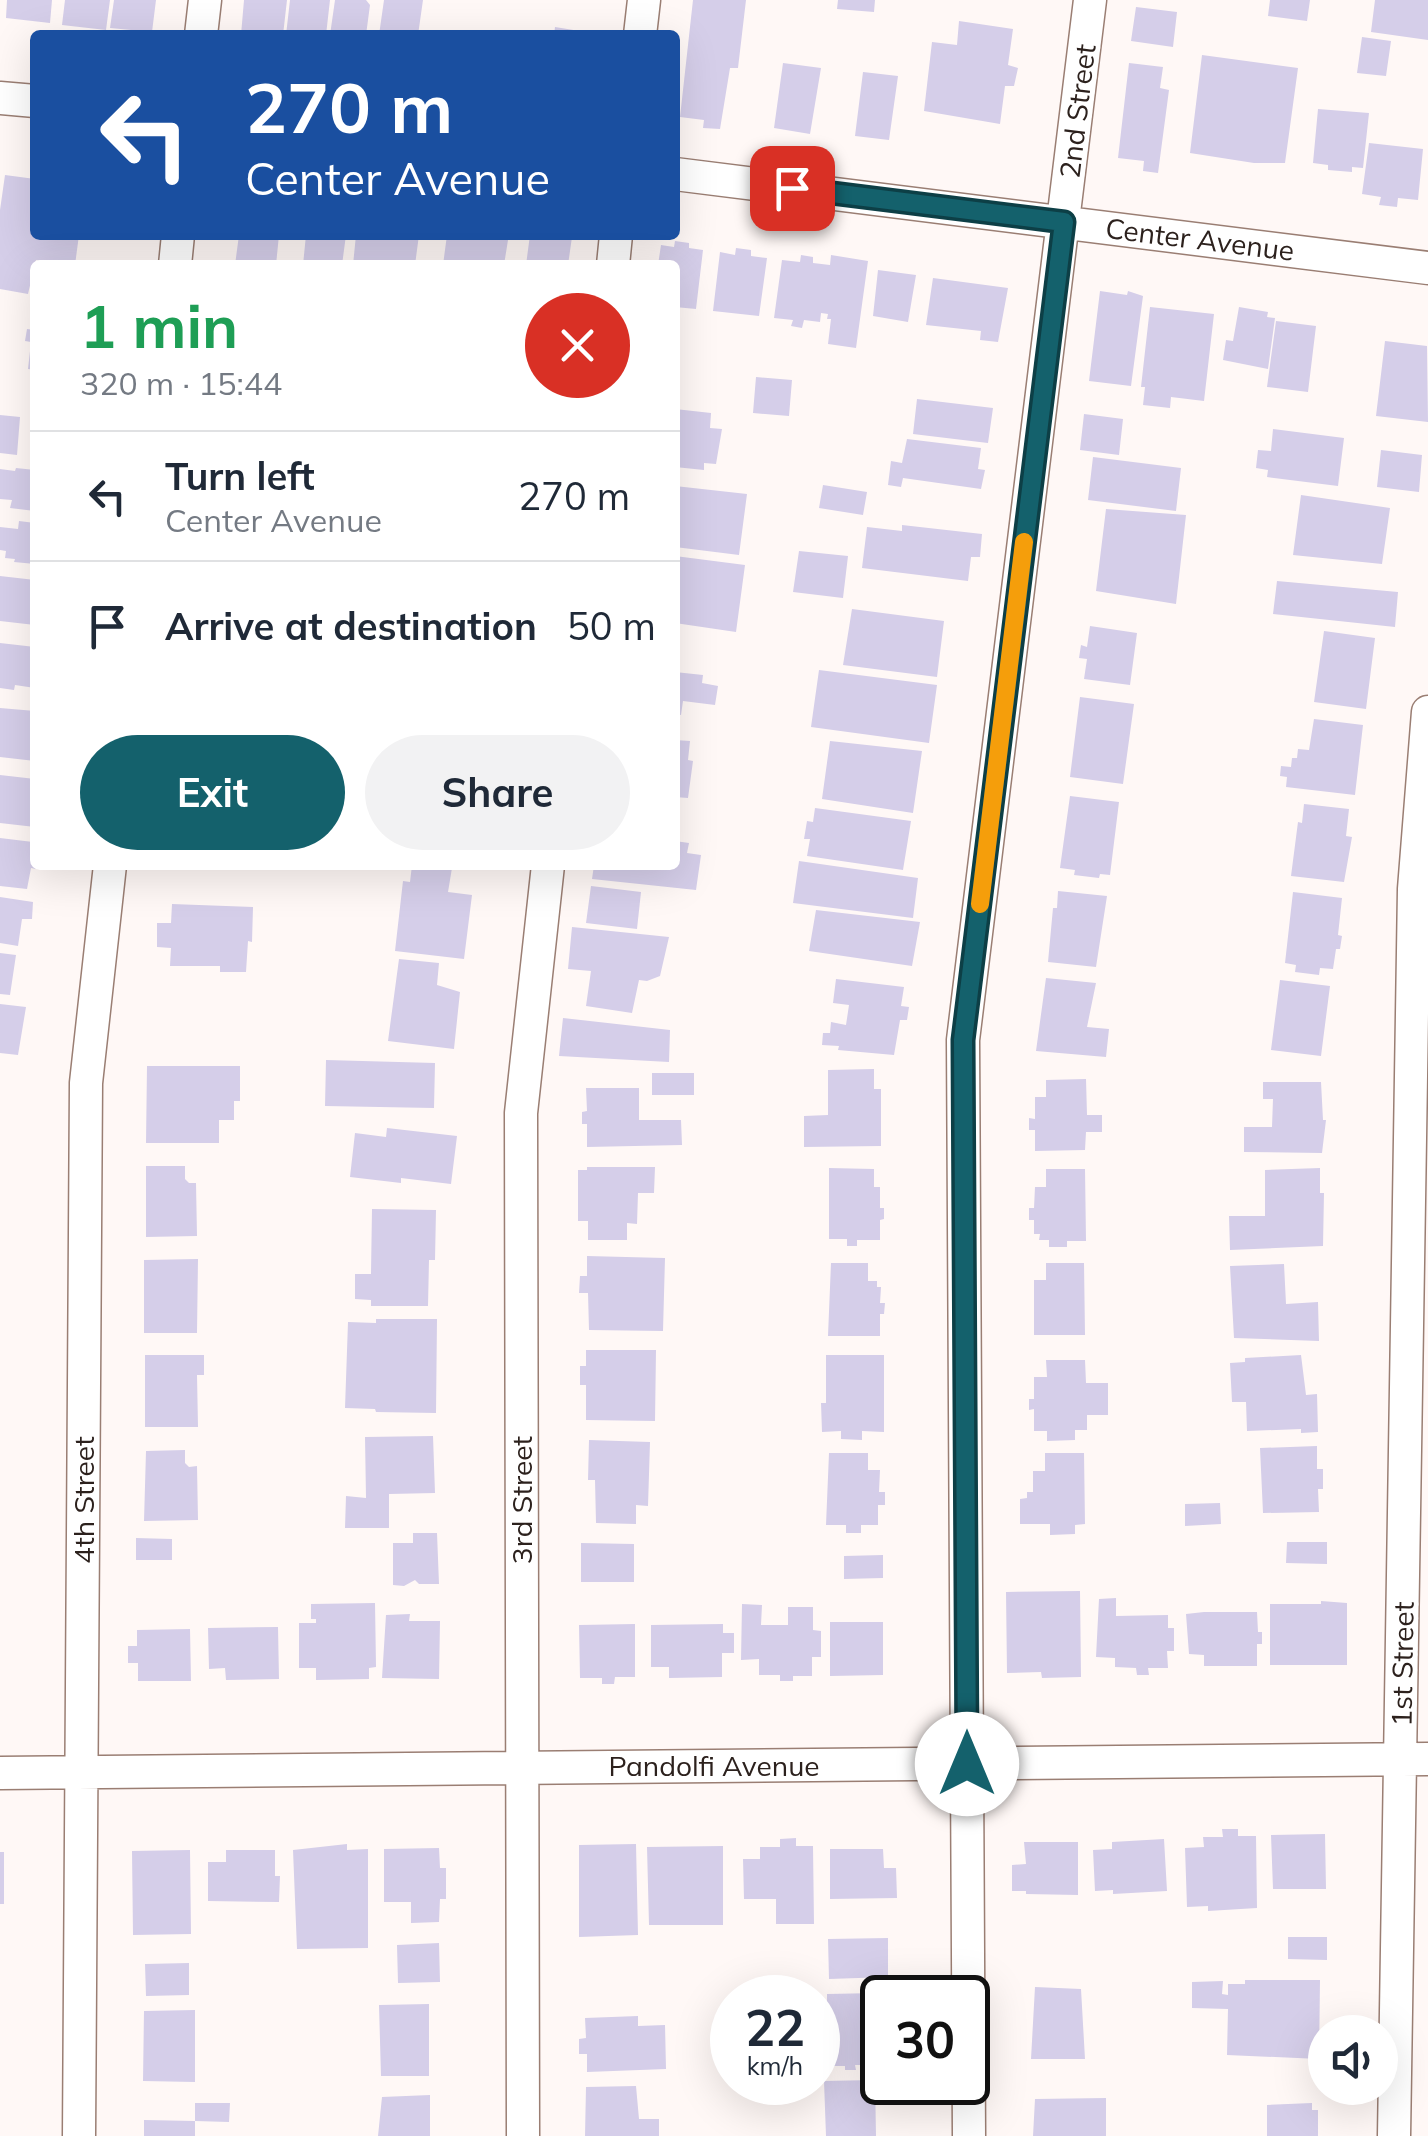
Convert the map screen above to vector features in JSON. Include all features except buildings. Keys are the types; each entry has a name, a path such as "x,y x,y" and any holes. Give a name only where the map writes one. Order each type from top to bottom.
{"street":[{"path":"202,30 205,0"},
{"path":"641,30 644,0"},
{"name":"2nd Street","path":"968,2136 963,1040 1090,0"},
{"path":"0,98 30,101"},
{"name":"Center Avenue","path":"680,175 1428,268"},
{"name":"1st Street","path":"1394,2136 1414,1760 1414,890 1428,712"},
{"name":"4th Street","path":"78,2136 86,1083 109,870"},
{"name":"3rd Street","path":"523,2136 520,1113 547,870"},
{"name":"Pandolfi Avenue","path":"0,1773 1414,1760"}],"slow traffic":[{"path":"980,904 1024,542"}],"route":[{"path":"792,188 1064,222 963,1040 967,1764"}]}
